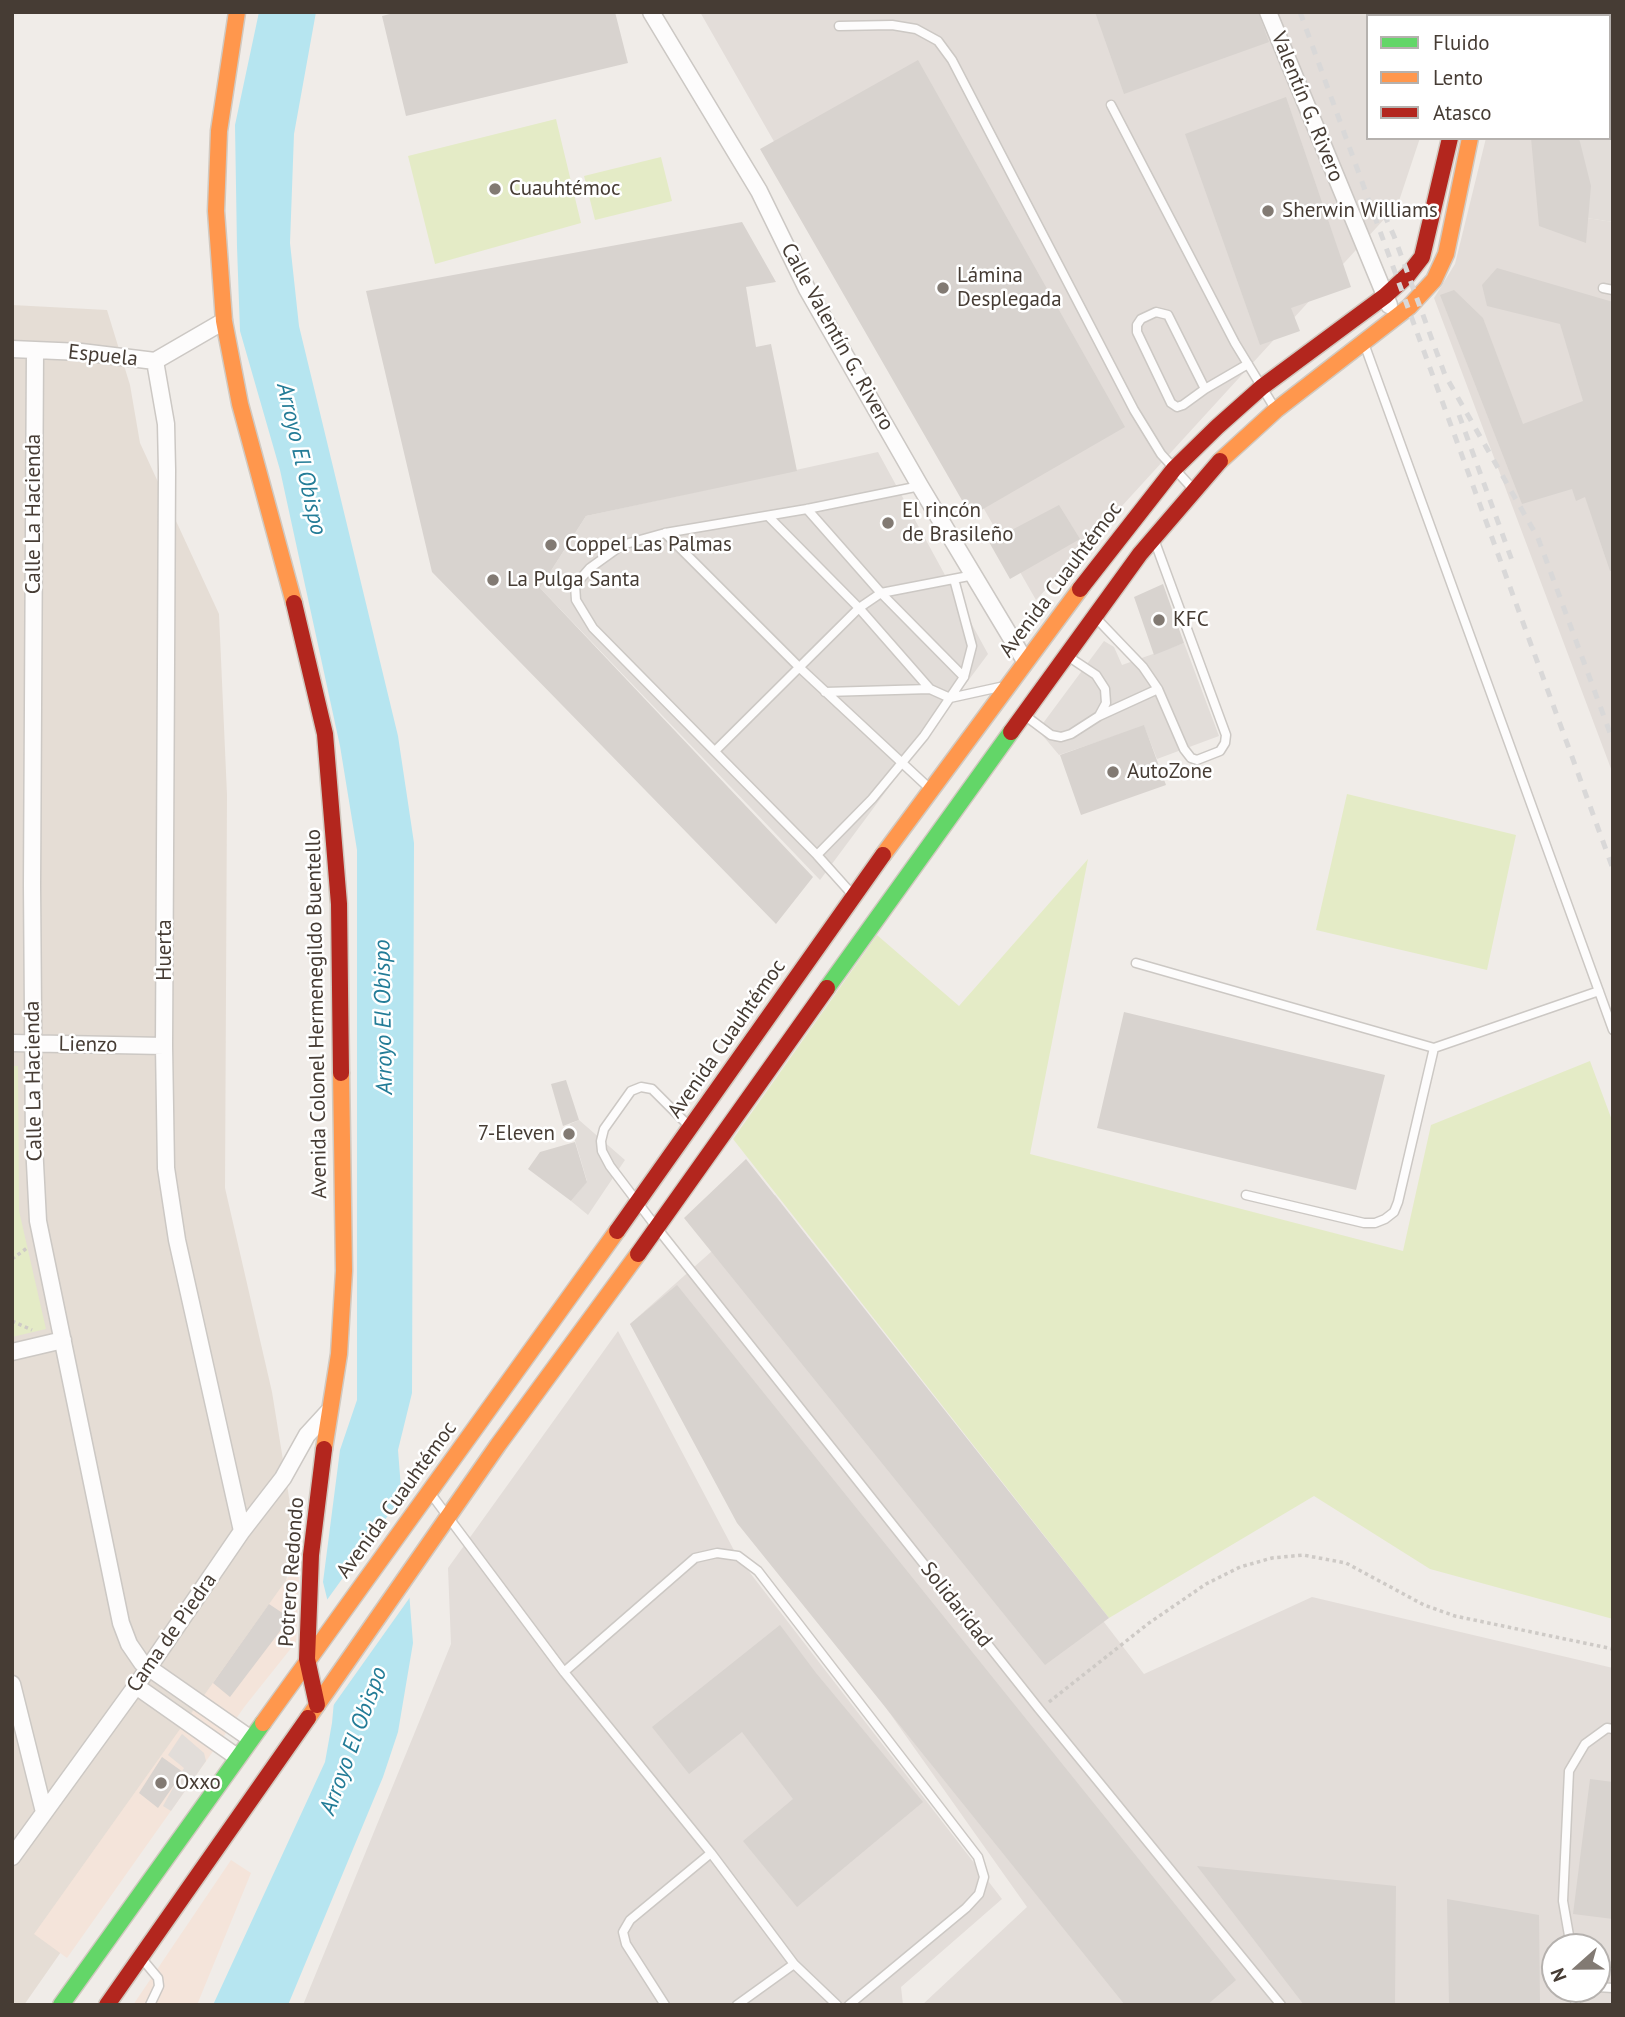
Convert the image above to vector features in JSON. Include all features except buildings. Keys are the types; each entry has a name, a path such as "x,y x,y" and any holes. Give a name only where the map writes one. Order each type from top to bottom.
{"main road":[{"name":"Avenida Colonel Hermenegildo Buentello","path":"236,12 219,131 216,211 224,321 240,404 303,634 325,734 340,904 344,1271 339,1354 325,1441"},
{"name":"Avenida Cuauhtémoc","path":"61,2005 690,1128 853,895 1025,661 1174,469 1262,387 1385,296 1408,275 1422,257 1450,140"},
{"path":"107,2005 437,1531 1153,537 1234,446 1418,300 1434,280 1446,254 1470,140"},
{"path":"1217,427 1234,446"},
{"path":"1006,740 1010,716 1028,684 1025,661 1044,657 1076,628 1094,617"},
{"name":"Potrero Redondo","path":"317,1705 307,1659 312,1555 325,1441"}],"street":[{"name":"Calle Valentín G. Rivero","path":"652,12 759,191 807,289 920,486 1025,661"},
{"name":"Valentín G. Rivero","path":"1268,12 1395,318"},
{"name":"Espuela","path":"12,349 81,352 155,361 224,321"},
{"name":"Calle La Hacienda","path":"35,351 33,1044 38,1221 121,1623 142,1663 251,1739"},
{"name":"Huerta","path":"155,361 166,424 167,470 164,1046 166,1168 177,1240 242,1531"},
{"name":"Lienzo","path":"12,1043 164,1046"},
{"path":"12,1352 63,1340"},
{"name":"Cama de Piedra","path":"12,1857 149,1668 242,1531 283,1478 307,1435 330,1410"},
{"path":"12,1684 44,1812"},
{"path":"136,1686 237,1758"}],"lane":[{"path":"839,26 892,25 916,30 938,41 953,60 1134,410 1161,454 1193,490"},
{"path":"1111,105 1235,343 1276,410"},
{"path":"1603,288 1613,290"},
{"path":"1205,389 1168,315 1156,312 1141,319 1137,332 1171,403 1177,407 1248,364"},
{"path":"1364,343 1613,1030"},
{"path":"853,895 817,855 593,628 583,616 576,600 575,585 590,568 622,545 665,533 807,509 920,486"},
{"path":"807,509 881,593 964,677"},
{"path":"768,516 859,608 929,689"},
{"path":"665,533 800,668 930,789"},
{"path":"1094,617 1143,667 1158,690 1184,749 1191,758 1197,760 1220,751 1226,735 1153,537"},
{"path":"715,751 859,608 881,593 974,575"},
{"path":"817,855 847,826 902,763 964,677 972,646 954,579"},
{"path":"1066,656 1096,675 1105,689 1106,703 1099,716"},
{"path":"825,692 929,689 950,698 1007,686"},
{"path":"1024,715 1051,736 1060,737 1158,690"},
{"path":"1136,963 1434,1048 1599,991"},
{"path":"1246,1195 1364,1223 1375,1223 1394,1212 1434,1048"},
{"name":"Solidaridad","path":"690,1128 652,1089 641,1087 631,1091 604,1129 602,1151 610,1166 657,1228 1038,1709 1280,2005"},
{"path":"429,1491 564,1672 711,1853 794,1964 837,2005"},
{"path":"564,1672 695,1558 717,1553 738,1556 758,1571 978,1857 984,1877 979,1894 966,1908 849,2005"},
{"path":"1569,1933 1563,1901 1569,1771 1585,1744 1607,1728 1613,1729"},
{"path":"665,2005 626,1944 623,1932 630,1920 711,1853"},
{"path":"140,1957 155,1971 158,1978 159,1986 150,2005"},
{"path":"737,2005 794,1964"}],"path":[{"path":"1038,1709 1149,1623 1206,1584 1240,1567 1272,1558 1303,1555 1346,1563 1424,1605 1455,1616 1613,1649"}],"shaded area":[{"path":"700,12 1463,12 1366,14 1366,140 1419,140 1398,204 1036,600"},
{"path":"1613,12 1613,69 1611,14 1534,14"},
{"path":"1611,118 1613,222 1587,218 1579,140 1611,140"},
{"path":"1486,140 1579,140 1587,218 1613,222 1613,774 1434,298 1455,264"},
{"path":"12,305 107,310 130,385 140,443 219,614 227,795 225,1188 272,1392 293,1522 280,1638 24,2005 12,2005"},
{"path":"878,452 988,654 820,880 540,588 586,516"},
{"path":"1104,641 1114,647 1122,665 1184,643 1219,736 1157,759 1144,726 1059,755 1038,730"},
{"path":"579,1120 625,1160 588,1215 571,1201 587,1181 570,1124"},
{"path":"775,1195 1144,1674 1312,1597 1613,1668 1613,2005 922,2005 1027,1907 760,1530 630,1324"},
{"path":"618,1331 737,1556 1002,1899 901,1987 903,2005 303,2005 451,1644 448,1568"},
{"path":"294,1569 299,1574 296,1642 245,1706 67,1958 34,1934"},
{"path":"182,1734 204,1753 206,1761 171,1811 163,1806 184,1768 168,1755"},
{"path":"231,1860 251,1873 197,2005 133,2005"}],"green space":[{"name":"Cuauhtémoc","path":"556,119 581,223 435,264 408,156"},
{"path":"661,157 672,201 595,220 584,176"},
{"path":"1347,794 1516,835 1487,970 1316,930"},
{"path":"1088,859 1030,1154 1403,1251 1431,1125 1590,1061 1613,1123 1613,1619 1430,1569 1314,1496 1109,1618 733,1139 877,935 959,1006"},
{"path":"12,1066 18,1066 19,1211 46,1329 12,1337"}],"water":[{"name":"Arroyo El Obispo","path":"259,12 316,12 294,134 290,243 299,326 398,736 414,843 412,1393 398,1450 413,1643 398,1732 383,1777 288,2005 213,2005 325,1762 337,1668 333,1623 323,1582 340,1450 357,1400 357,850 340,746 280,470 240,331 235,125"}],"pier":[{"path":"405,1492 413,1593 330,1710 334,1668 324,1604"}],"railway":[{"path":"1300,12 1613,869"},
{"path":"1384,214 1445,375 1538,538 1613,741"},
{"path":"1459,415 1514,566"}],"traffic: fast":[{"path":"827,988 1011,732"},
{"path":"61,2005 263,1723"}],"traffic: slow":[{"path":"237,12 219,131 216,211 224,321 240,404 294,603"},
{"path":"1220,461 1276,410 1409,307 1434,280 1446,254 1470,140"},
{"path":"883,855 1080,589"},
{"path":"324,1449 339,1354 344,1271 341,1073"},
{"path":"263,1723 617,1231"},
{"path":"308,1718 498,1445 638,1254"}],"traffic: jam":[{"path":"1080,589 1174,469 1217,427 1262,387 1385,296 1408,275 1422,257 1450,140"},
{"path":"1011,732 1140,554 1220,461"},
{"path":"294,603 325,734 339,904 341,1073"},
{"path":"617,1231 883,855"},
{"path":"638,1254 827,988"},
{"path":"317,1705 307,1659 311,1555 324,1449"},
{"path":"107,2005 308,1718"}],"place":[{"name":"Cuauhtémoc","path":"495,189"},
{"name":"Sherwin Williams","path":"1268,211"},
{"name":"Lámina Desplegada","path":"943,288"},
{"name":"El rincón de Brasileño","path":"888,523"},
{"name":"Coppel Las Palmas","path":"551,545"},
{"name":"La Pulga Santa","path":"493,580"},
{"name":"KFC","path":"1159,620"},
{"name":"AutoZone","path":"1113,772"},
{"name":"7-Eleven","path":"569,1134"},
{"name":"Oxxo","path":"161,1783"}]}
